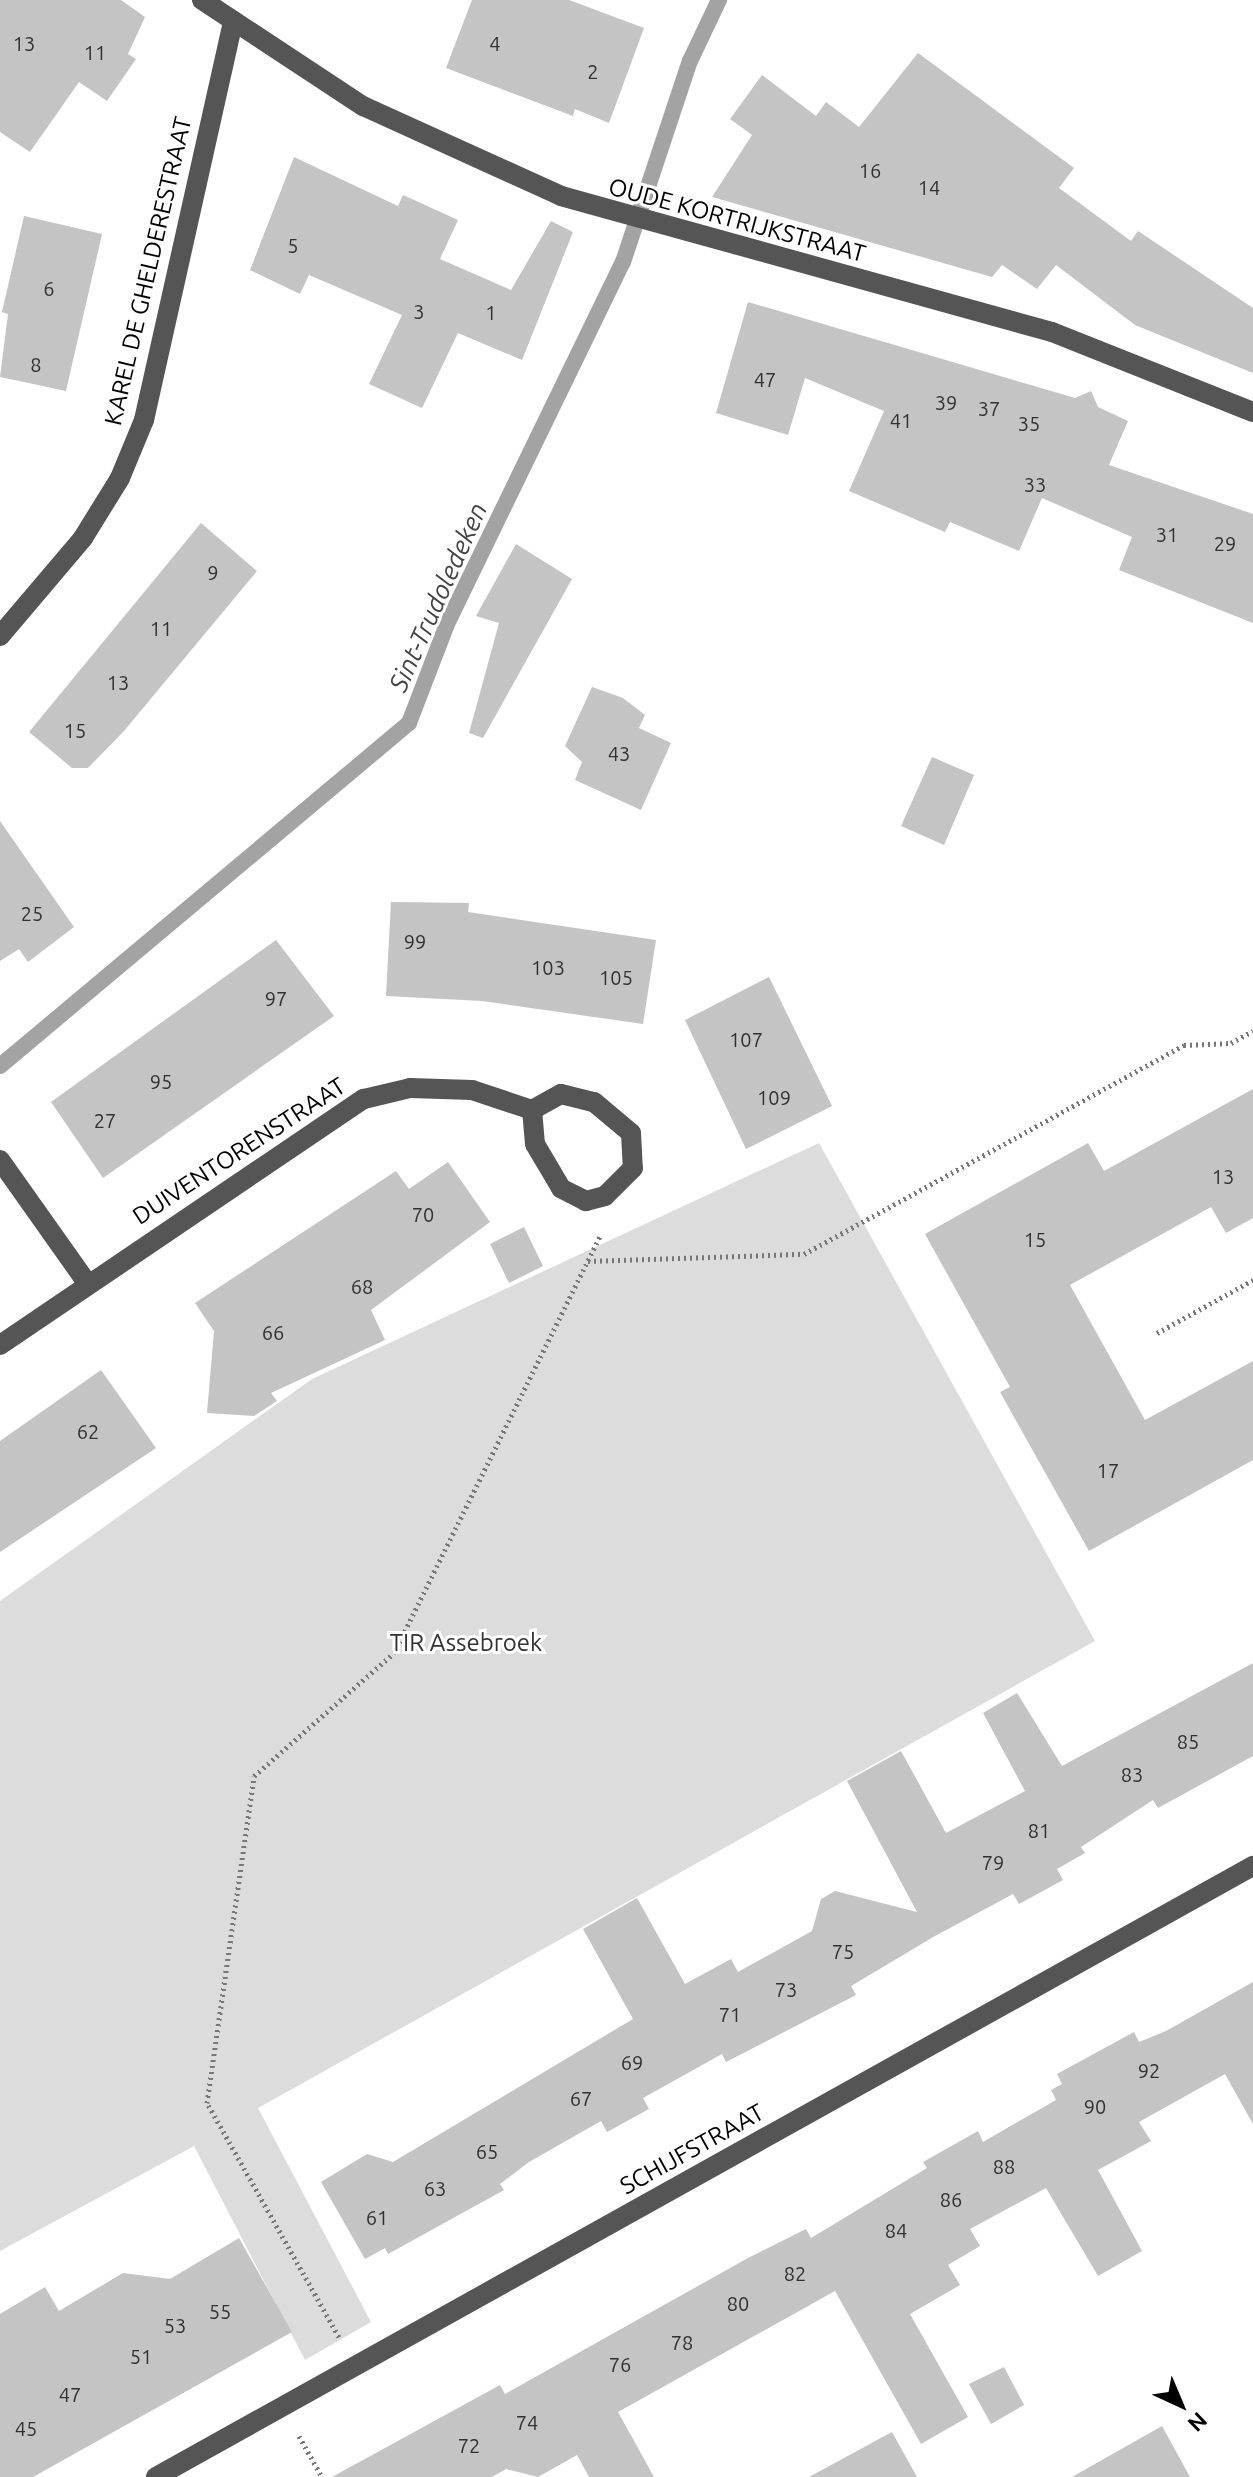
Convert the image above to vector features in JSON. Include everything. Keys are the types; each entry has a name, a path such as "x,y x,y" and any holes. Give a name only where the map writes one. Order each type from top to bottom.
{"street":[{"name":"OUDE KORTRIJKSTRAAT","path":"202,0 450,151 608,213 1052,332 1253,412"},
{"name":"KAREL DE GHELDERESTRAAT","path":"0,636 83,538 120,478 144,420 233,21"},
{"name":"DUIVENTORENSTRAAT","path":"0,1345 87,1283 364,1099 410,1088 472,1090 532,1110"},
{"path":"561,1094 594,1102 621,1121 636,1148 633,1168 605,1196 586,1201 561,1188 535,1144 532,1110 561,1094"},
{"path":"0,1160 87,1283"},
{"name":"SCHIJFSTRAAT","path":"156,2477 1253,1866"}],"path":[{"path":"588,1261 804,1254 1184,1045 1231,1043 1253,1031"},
{"path":"356,2366 207,2103 254,1776 394,1653 602,1232 605,1196"},
{"path":"1157,1333 1253,1280"},
{"path":"282,2408 322,2477"}],"green space":[{"name":"TIR Assebroek","path":"819,1143 1095,1641 258,2108 371,2322 305,2360 194,2146 0,2251 0,1601 312,1379"}],"building":[{"path":"0,0 121,0 145,17 128,54 136,59 107,101 79,82 30,152 0,132"},
{"path":"472,0 569,0 644,28 609,123 575,109 573,116 446,68"},
{"path":"918,53 1074,168 1059,188 1131,241 1138,231 1253,308 1253,373 1135,325 1056,265 1037,289 1002,265 992,277 712,197 752,135 730,119 762,75 816,116 826,102 859,127"},
{"path":"294,157 398,206 403,195 458,220 440,259 511,290 551,221 573,232 522,360 458,333 422,408 369,384 402,315 309,275 300,294 250,270"},
{"path":"24,216 102,234 66,391 0,377 8,314 2,312"},
{"path":"748,302 1075,398 1091,391 1098,407 1128,421 1109,465 1253,514 1253,623 1119,570 1132,537 1042,498 1019,551 950,522 945,532 849,491 884,411 805,378 788,435 716,413"},
{"path":"201,523 257,571 124,731 88,768 72,768 29,732"},
{"path":"516,544 572,579 483,738 469,733 499,623 476,616"},
{"path":"592,687 623,698 645,715 639,728 671,743 641,810 575,780 582,762 565,746"},
{"path":"932,757 974,775 944,845 901,826"},
{"path":"0,821 74,927 28,962 19,949 0,961"},
{"path":"391,902 469,903 468,912 656,940 643,1024 482,1001 386,996"},
{"path":"276,940 334,1016 103,1178 51,1102"},
{"path":"769,977 832,1106 746,1149 685,1020"},
{"path":"1253,1089 1253,1218 1226,1233 1211,1207 1070,1285 1145,1420 1253,1361 1253,1460 1089,1551 1000,1392 1010,1387 925,1234 1088,1143 1104,1171"},
{"path":"448,1162 490,1222 371,1310 385,1340 271,1393 277,1401 254,1416 207,1413 214,1331 195,1303 396,1171 409,1189"},
{"path":"524,1227 543,1266 509,1283 490,1244"},
{"path":"101,1370 156,1448 0,1552 0,1441"},
{"path":"1253,1663 1253,1756 1158,1808 1153,1800 1081,1847 1085,1853 1057,1869 1063,1880 1019,1904 1013,1894 935,1936 851,1986 856,1995 726,2062 722,2054 643,2098 649,2109 607,2132 601,2121 529,2162 500,2184 504,2190 388,2254 385,2248 365,2259 321,2182 367,2154 393,2162 633,2019 583,1929 637,1898 685,1984 731,1959 738,1972 812,1931 821,1899 835,1891 917,1912 847,1781 901,1751 946,1833 1025,1791 983,1713 1017,1693 1062,1766"},
{"path":"1253,1982 1253,2124 1225,2074 1139,2122 1151,2141 1098,2170 1142,2251 1098,2276 1046,2188 970,2229 980,2246 948,2265 960,2285 910,2314 968,2417 921,2444 835,2291 618,2412 654,2477 589,2477 577,2455 538,2477 506,2469 492,2477 332,2477 500,2385 505,2394 748,2258 806,2229 811,2238 927,2168 923,2162 978,2131 983,2142 1056,2100 1051,2090 1062,2084 1057,2074 1134,2032 1139,2042 1166,2031"},
{"path":"239,2238 292,2332 33,2477 0,2477 0,2314 45,2287 59,2311 123,2273 170,2279"},
{"path":"1004,2367 1024,2405 991,2424 969,2384"},
{"path":"1162,2426 1190,2477 1072,2477"},
{"path":"892,2432 917,2477 809,2477"}],"waterway":[{"name":"Sint-Trudoledeken","path":"0,1066 409,723 447,624 623,262 690,61 719,0"}]}
